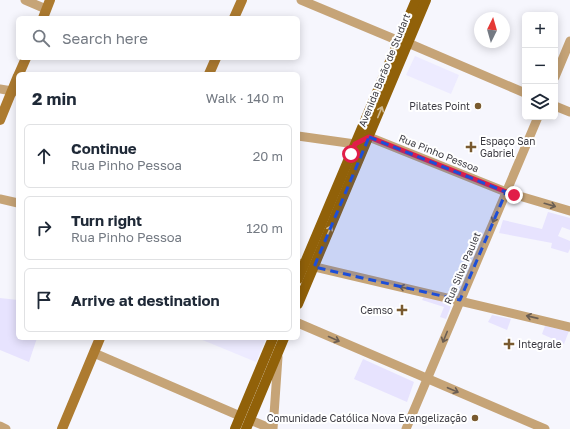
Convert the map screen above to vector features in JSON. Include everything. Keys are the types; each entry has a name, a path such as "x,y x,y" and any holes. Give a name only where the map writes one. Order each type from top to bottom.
{"main road":[{"name":"Avenida Barão de Studart","path":"300,275 369,137 403,42 416,0"},
{"name":"Avenida Barão de Studart","path":"300,293 305,265 355,144 403,42 426,0"},
{"path":"234,429 272,340"},
{"path":"248,425 283,340"}],"street":[{"path":"24,0 46,9"},
{"path":"235,16 242,0"},
{"path":"301,0 522,92"},
{"path":"558,70 570,41"},
{"path":"19,72 25,60"},
{"path":"210,72 215,60"},
{"path":"0,89 15,91 0,120"},
{"path":"558,107 570,112"},
{"name":"Rua Silva Paulet","path":"406,429 537,120"},
{"path":"300,136 355,144 369,137"},
{"name":"Rua Pinho Pessoa","path":"369,137 506,192 570,211"},
{"path":"0,199 16,203"},
{"path":"305,265 570,326"},
{"path":"300,324 545,429"},
{"path":"62,429 99,340"},
{"path":"94,353 240,416"},
{"path":"248,425 272,429 278,353"},
{"path":"0,426 6,429"}],"highlighted area":[{"path":"369,137 506,192 460,300 314,267"}],"shaded area":[{"path":"415,56 459,75 451,94 406,75"},
{"path":"548,212 570,218 570,230 562,227 558,236 570,241 570,249 568,253 551,248 552,243 499,233 503,220 542,229"},
{"path":"424,296 450,303 451,306 446,319 440,317 444,307 422,300"},
{"path":"0,298 16,300 16,340 36,340 29,362 0,350"},
{"path":"492,315 511,319 507,330 488,322"},
{"path":"545,326 569,331 564,344 542,334"},
{"path":"202,340 265,340 256,362"},
{"path":"363,359 414,382 407,402 354,379"}],"place":[{"name":"Pilates Point","path":"478,106"},
{"name":"Espaço San Gabriel","path":"471,147"},
{"name":"Cemso","path":"402,310"},
{"name":"Integrale","path":"509,344"},
{"name":"Comunidade Católica Nova Evangelização","path":"475,418"}],"route":[{"path":"351,154 355,144 369,137 514,195"}]}
